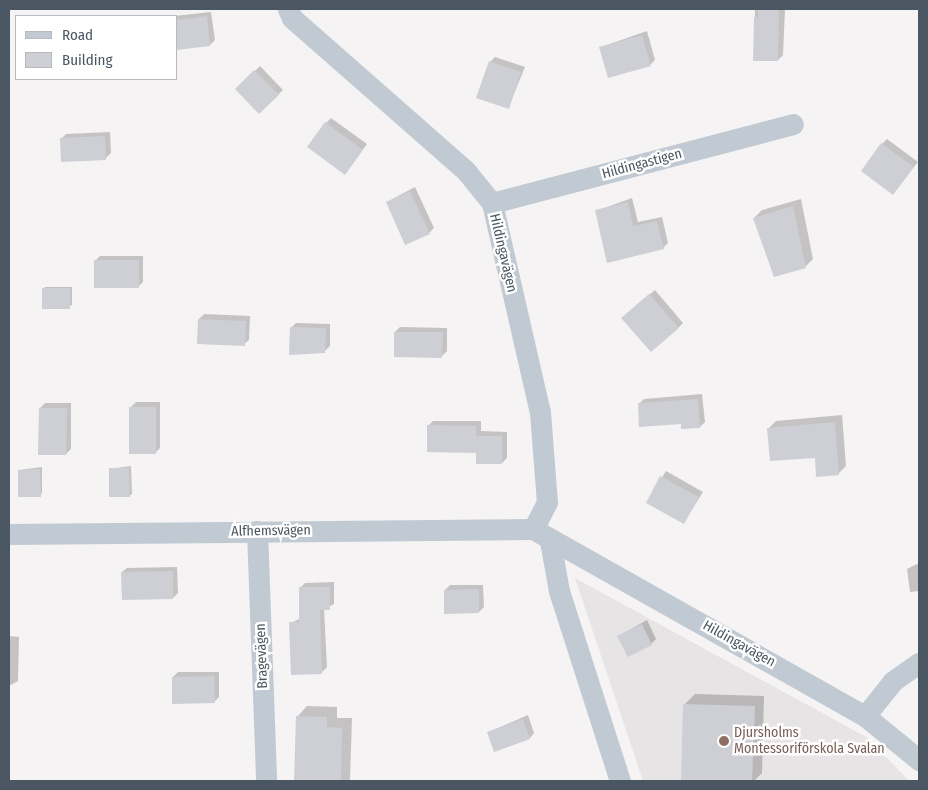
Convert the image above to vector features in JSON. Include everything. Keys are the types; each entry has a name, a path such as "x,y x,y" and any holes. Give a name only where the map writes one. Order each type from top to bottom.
{"street":[{"name":"Hildingavägen","path":"288,9 292,18 466,171 492,203 540,412 546,502 541,535 865,716 919,760"},
{"name":"Hildingastigen","path":"492,203 793,124"},
{"name":"Alfhemsvägen","path":"9,534 257,531 541,535"},
{"name":"Bragevägen","path":"257,531 266,781"},
{"path":"541,535 620,781"},
{"path":"865,716 894,681 919,663"}],"shaded area":[{"path":"575,578 868,738 909,781 643,781"}],"building":[{"path":"758,9 779,9 778,61 753,61 754,17 758,17"},
{"path":"207,16 210,46 178,50 178,20"},
{"path":"642,35 651,66 608,78 599,47"},
{"path":"489,61 521,72 509,109 476,98"},
{"path":"254,70 279,95 259,114 235,89"},
{"path":"325,122 363,150 345,175 307,147"},
{"path":"105,136 106,160 61,162 60,138"},
{"path":"881,143 914,167 893,195 861,171"},
{"path":"410,191 430,234 405,245 386,202"},
{"path":"628,202 633,226 657,221 664,249 607,263 595,210"},
{"path":"793,206 806,268 774,277 753,218"},
{"path":"94,260 139,260 139,288 94,288"},
{"path":"42,288 70,288 70,309 42,309"},
{"path":"649,294 679,328 651,352 621,318"},
{"path":"198,319 246,321 245,346 197,344"},
{"path":"290,327 326,328 325,353 289,355"},
{"path":"394,332 443,332 442,358 394,357"},
{"path":"698,399 700,428 681,429 681,424 639,427 638,403"},
{"path":"129,407 156,407 156,454 129,454"},
{"path":"39,408 67,408 66,455 38,455"},
{"path":"835,422 839,475 816,477 815,458 770,461 767,428"},
{"path":"427,425 476,426 476,436 502,436 502,464 476,464 476,453 427,452"},
{"path":"109,468 129,468 130,497 109,497"},
{"path":"40,469 41,497 18,497 18,470"},
{"path":"660,476 699,497 684,524 646,503"},
{"path":"173,571 173,599 122,600 121,572"},
{"path":"299,587 330,587 330,610 320,610 322,674 291,675 289,622 299,622"},
{"path":"479,589 479,613 444,614 444,590"},
{"path":"642,624 652,645 628,657 617,636"},
{"path":"214,676 215,703 172,704 172,677"},
{"path":"683,704 755,706 752,781 681,780"},
{"path":"296,716 327,717 327,727 342,728 341,781 294,781"},
{"path":"523,719 530,739 494,752 487,732"}],"place":[{"name":"Djursholms Montessoriförskola Svalan","path":"724,741"}]}
